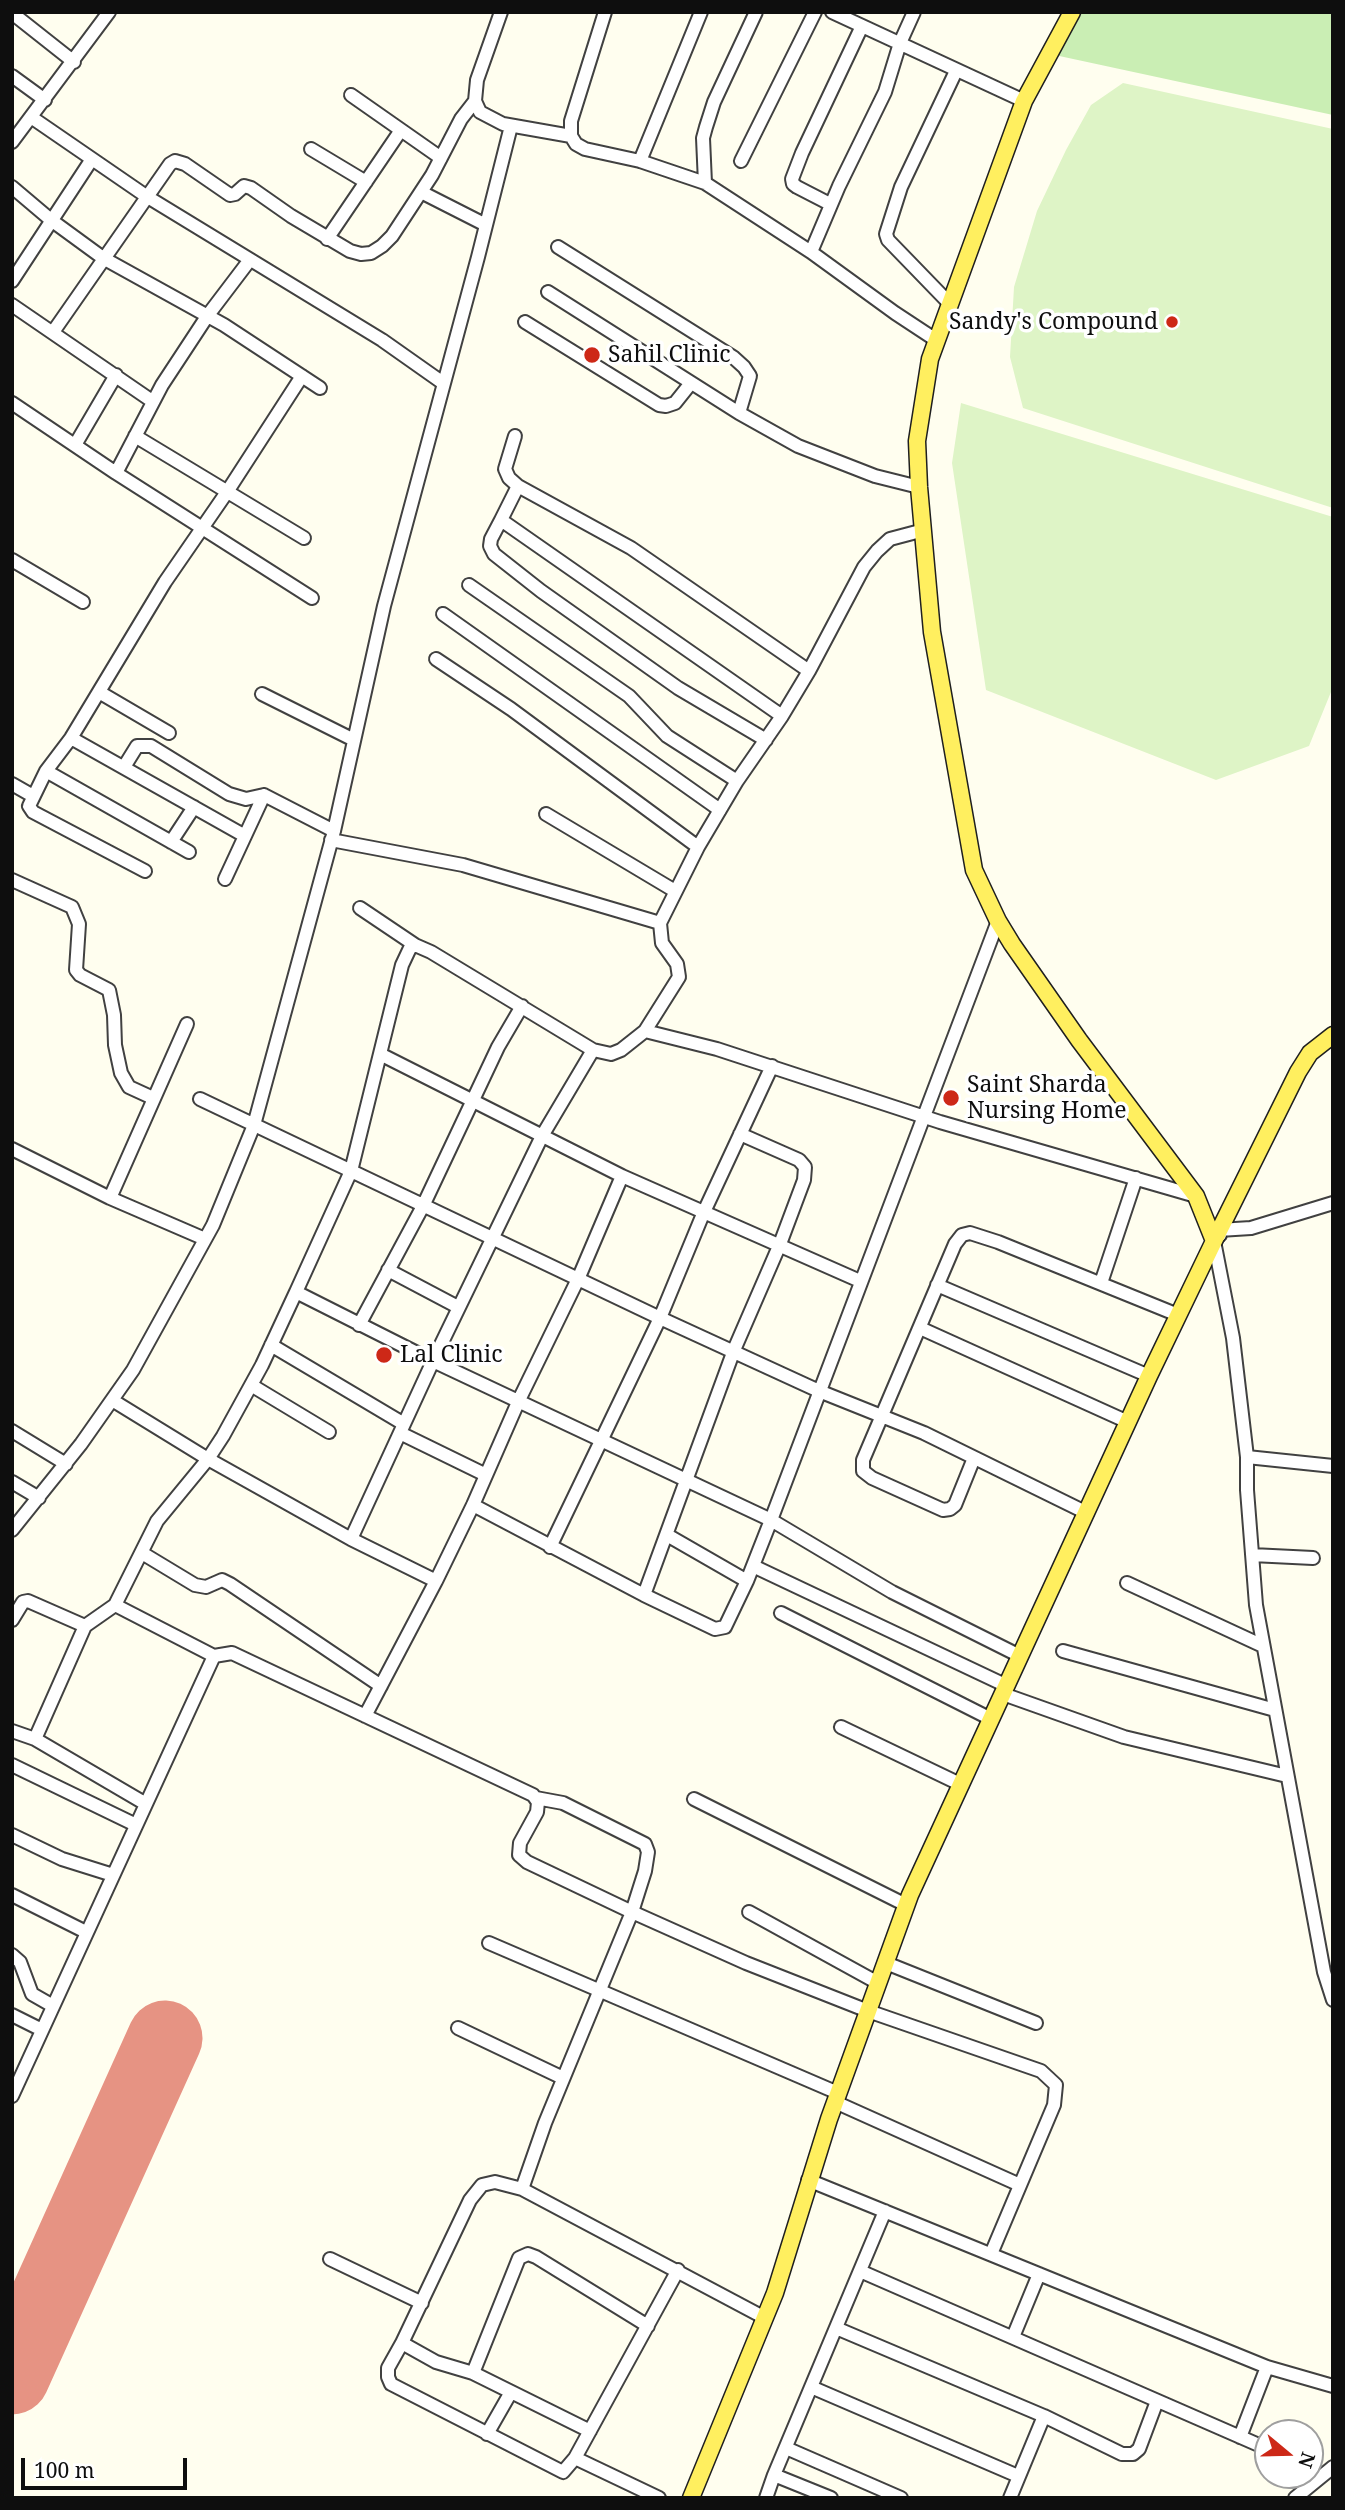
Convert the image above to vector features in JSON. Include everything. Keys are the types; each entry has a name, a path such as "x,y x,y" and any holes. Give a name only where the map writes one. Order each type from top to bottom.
{"main road":[{"path":"1072,12 1024,101 930,359 917,441 932,632 974,870 998,921 1079,1040 1196,1196 1217,1235"},
{"path":"691,2498 775,2293 836,2097 906,1905 1149,1376 1217,1235 1298,1072 1310,1053 1333,1035"}],"street":[{"path":"12,142 109,12"},
{"path":"501,12 477,80 475,101 480,112 489,119 511,126 570,136"},
{"path":"605,12 571,121 570,136 576,144 585,149 640,161 705,183 811,252 936,340"},
{"path":"640,161 701,12"},
{"path":"705,183 703,138 706,127 714,102 756,12"},
{"path":"741,161 815,12"},
{"path":"832,12 1024,101"},
{"path":"811,252 885,92 900,43 914,12"},
{"path":"12,13 74,62"},
{"path":"831,204 797,187 792,179 862,26"},
{"path":"950,304 888,240 886,234 901,187 956,71"},
{"path":"12,76 45,100"},
{"path":"351,95 441,158"},
{"path":"53,332 170,164 180,162 225,194 235,194 244,186 251,188 327,239 350,251 371,253 392,236 421,192 461,119 475,101"},
{"path":"32,117 146,196 382,340 443,383"},
{"path":"15,1523 39,1499 66,1464 133,1370 205,1239 254,1125 333,835 388,593 511,126"},
{"path":"327,239 401,130"},
{"path":"311,149 366,181"},
{"path":"12,281 92,159"},
{"path":"12,187 103,258 208,315 320,388"},
{"path":"421,192 486,225"},
{"path":"558,247 733,357 744,367 750,376 739,413"},
{"path":"116,472 152,401 208,315 249,261"},
{"path":"548,292 739,413 798,446 875,476 919,487"},
{"path":"12,305 152,401"},
{"path":"525,322 659,405 675,403 691,383"},
{"path":"75,445 116,375"},
{"path":"145,872 33,812 29,806 46,771 71,738 165,582 302,376"},
{"path":"12,403 312,598"},
{"path":"135,436 304,538"},
{"path":"515,436 505,469 509,478 518,486 631,548 809,671"},
{"path":"518,486 491,539 490,546 494,554 541,591 678,688 766,740"},
{"path":"501,520 782,716"},
{"path":"360,908 415,945 431,952 593,1050 611,1054 621,1050 645,1031 679,977 677,964 662,943 660,923 698,847 737,781 809,671 864,567 890,539 924,530"},
{"path":"12,560 83,602"},
{"path":"469,585 629,696 667,736 737,781"},
{"path":"443,614 720,810"},
{"path":"436,659 511,709 698,847"},
{"path":"99,692 169,733"},
{"path":"262,694 354,740"},
{"path":"71,738 245,836"},
{"path":"124,767 137,746 151,746 229,794 246,799 264,795 333,835 463,865 660,923"},
{"path":"46,771 189,852"},
{"path":"12,784 33,796"},
{"path":"225,879 264,795"},
{"path":"171,842 194,807"},
{"path":"546,814 675,891"},
{"path":"12,880 72,907 79,925 76,970 80,975 109,990 121,1073 129,1087 153,1098"},
{"path":"474,1505 644,1595 715,1629 725,1627 771,1520 998,921"},
{"path":"35,1739 85,1626 115,1605 158,1521 208,1459 271,1345 351,1171 402,965 410,948 415,945"},
{"path":"359,1325 423,1206 498,1047 522,1006"},
{"path":"110,1198 187,1024"},
{"path":"645,1031 717,1049 923,1117 1196,1196"},
{"path":"351,1539 458,1307 542,1136 593,1050"},
{"path":"380,1054 622,1176 703,1214 780,1244 860,1282"},
{"path":"550,1547 660,1318 703,1214 772,1066"},
{"path":"200,1099 492,1239 579,1277 660,1318 819,1391 883,1415 1087,1513"},
{"path":"644,1595 734,1350 780,1244 804,1180 805,1167 793,1157 740,1134"},
{"path":"12,1149 110,1198 205,1239"},
{"path":"365,1716 474,1505 519,1400 579,1277 622,1176"},
{"path":"1101,1283 1136,1178"},
{"path":"1333,1203 1251,1228 1217,1235 1223,1245 1219,1265 1233,1338 1247,1457 1256,1605 1324,1972 1333,2000"},
{"path":"974,1458 955,1505 943,1510 872,1478 863,1471 863,1460 955,1244 962,1235 970,1233 1178,1315"},
{"path":"388,1270 458,1307"},
{"path":"937,1285 1149,1376"},
{"path":"296,1292 433,1361 771,1520 892,1592 1020,1656"},
{"path":"919,1328 1128,1422"},
{"path":"271,1345 402,1429 486,1475"},
{"path":"251,1385 329,1433"},
{"path":"111,1400 208,1459 351,1539 436,1581"},
{"path":"12,1431 66,1464"},
{"path":"1247,1457 1333,1466"},
{"path":"12,1482 39,1499"},
{"path":"667,1535 747,1581"},
{"path":"142,1553 195,1586 206,1587 222,1580 230,1584 381,1686"},
{"path":"1252,1555 1313,1558"},
{"path":"753,1566 1005,1690 1124,1737 1287,1776"},
{"path":"1126,1583 1263,1646"},
{"path":"12,1620 23,1602 28,1601 85,1626"},
{"path":"115,1605 214,1656 232,1653 536,1798 563,1803 648,1847 645,1871 632,1912 563,2078 522,2189"},
{"path":"781,1613 991,1719"},
{"path":"1063,1651 1275,1710"},
{"path":"12,2096 214,1656"},
{"path":"841,1727 962,1785"},
{"path":"12,1731 35,1739 146,1804"},
{"path":"12,1765 136,1825"},
{"path":"536,1798 537,1812 520,1843 519,1855 527,1862 746,1963 868,2011 1041,2071 1056,2085 1054,2105 991,2255"},
{"path":"694,1799 906,1905"},
{"path":"12,1835 62,1860 113,1875"},
{"path":"12,1895 86,1932"},
{"path":"749,1912 878,1983"},
{"path":"489,1943 601,1990 836,2097 1020,2185"},
{"path":"12,1955 20,1962 32,1994 53,2006"},
{"path":"886,1963 1036,2023"},
{"path":"12,2015 42,2030"},
{"path":"458,2028 563,2078"},
{"path":"808,2180 1267,2367 1333,2386"},
{"path":"678,2270 575,2458 563,2472 391,2384 388,2377 388,2368 470,2200 482,2185 495,2182 522,2189 678,2270 765,2318"},
{"path":"766,2498 885,2211"},
{"path":"473,2373 519,2258 527,2254 648,2326"},
{"path":"330,2259 422,2303"},
{"path":"860,2272 1254,2443"},
{"path":"1013,2337 1039,2274"},
{"path":"836,2328 1044,2416 1122,2454 1133,2454 1139,2449 1157,2401"},
{"path":"402,2343 436,2362 455,2370 473,2373 590,2431"},
{"path":"1240,2437 1267,2367"},
{"path":"811,2387 1018,2476"},
{"path":"487,2434 511,2392"},
{"path":"1010,2498 1044,2416"},
{"path":"786,2448 901,2498"},
{"path":"575,2458 659,2498"},
{"path":"1295,2498 1329,2470"},
{"path":"774,2475 831,2498"}],"green space":[{"path":"1072,12 1333,12 1333,115 1050,54"},
{"name":"Sandy's Compound","path":"1123,83 1333,129 1333,508 1023,408 1010,357 1014,287 1037,211 1091,105"},
{"path":"961,403 1333,517 1333,687 1309,746 1216,780 986,690 952,463"}],"runway":[{"path":"12,2377 165,2038"}],"place":[{"name":"Sandy's Compound","path":"1172,322"},
{"name":"Sahil Clinic","path":"592,355"},
{"name":"Saint Sharda Nursing Home","path":"951,1098"},
{"name":"Lal Clinic","path":"384,1355"}]}
